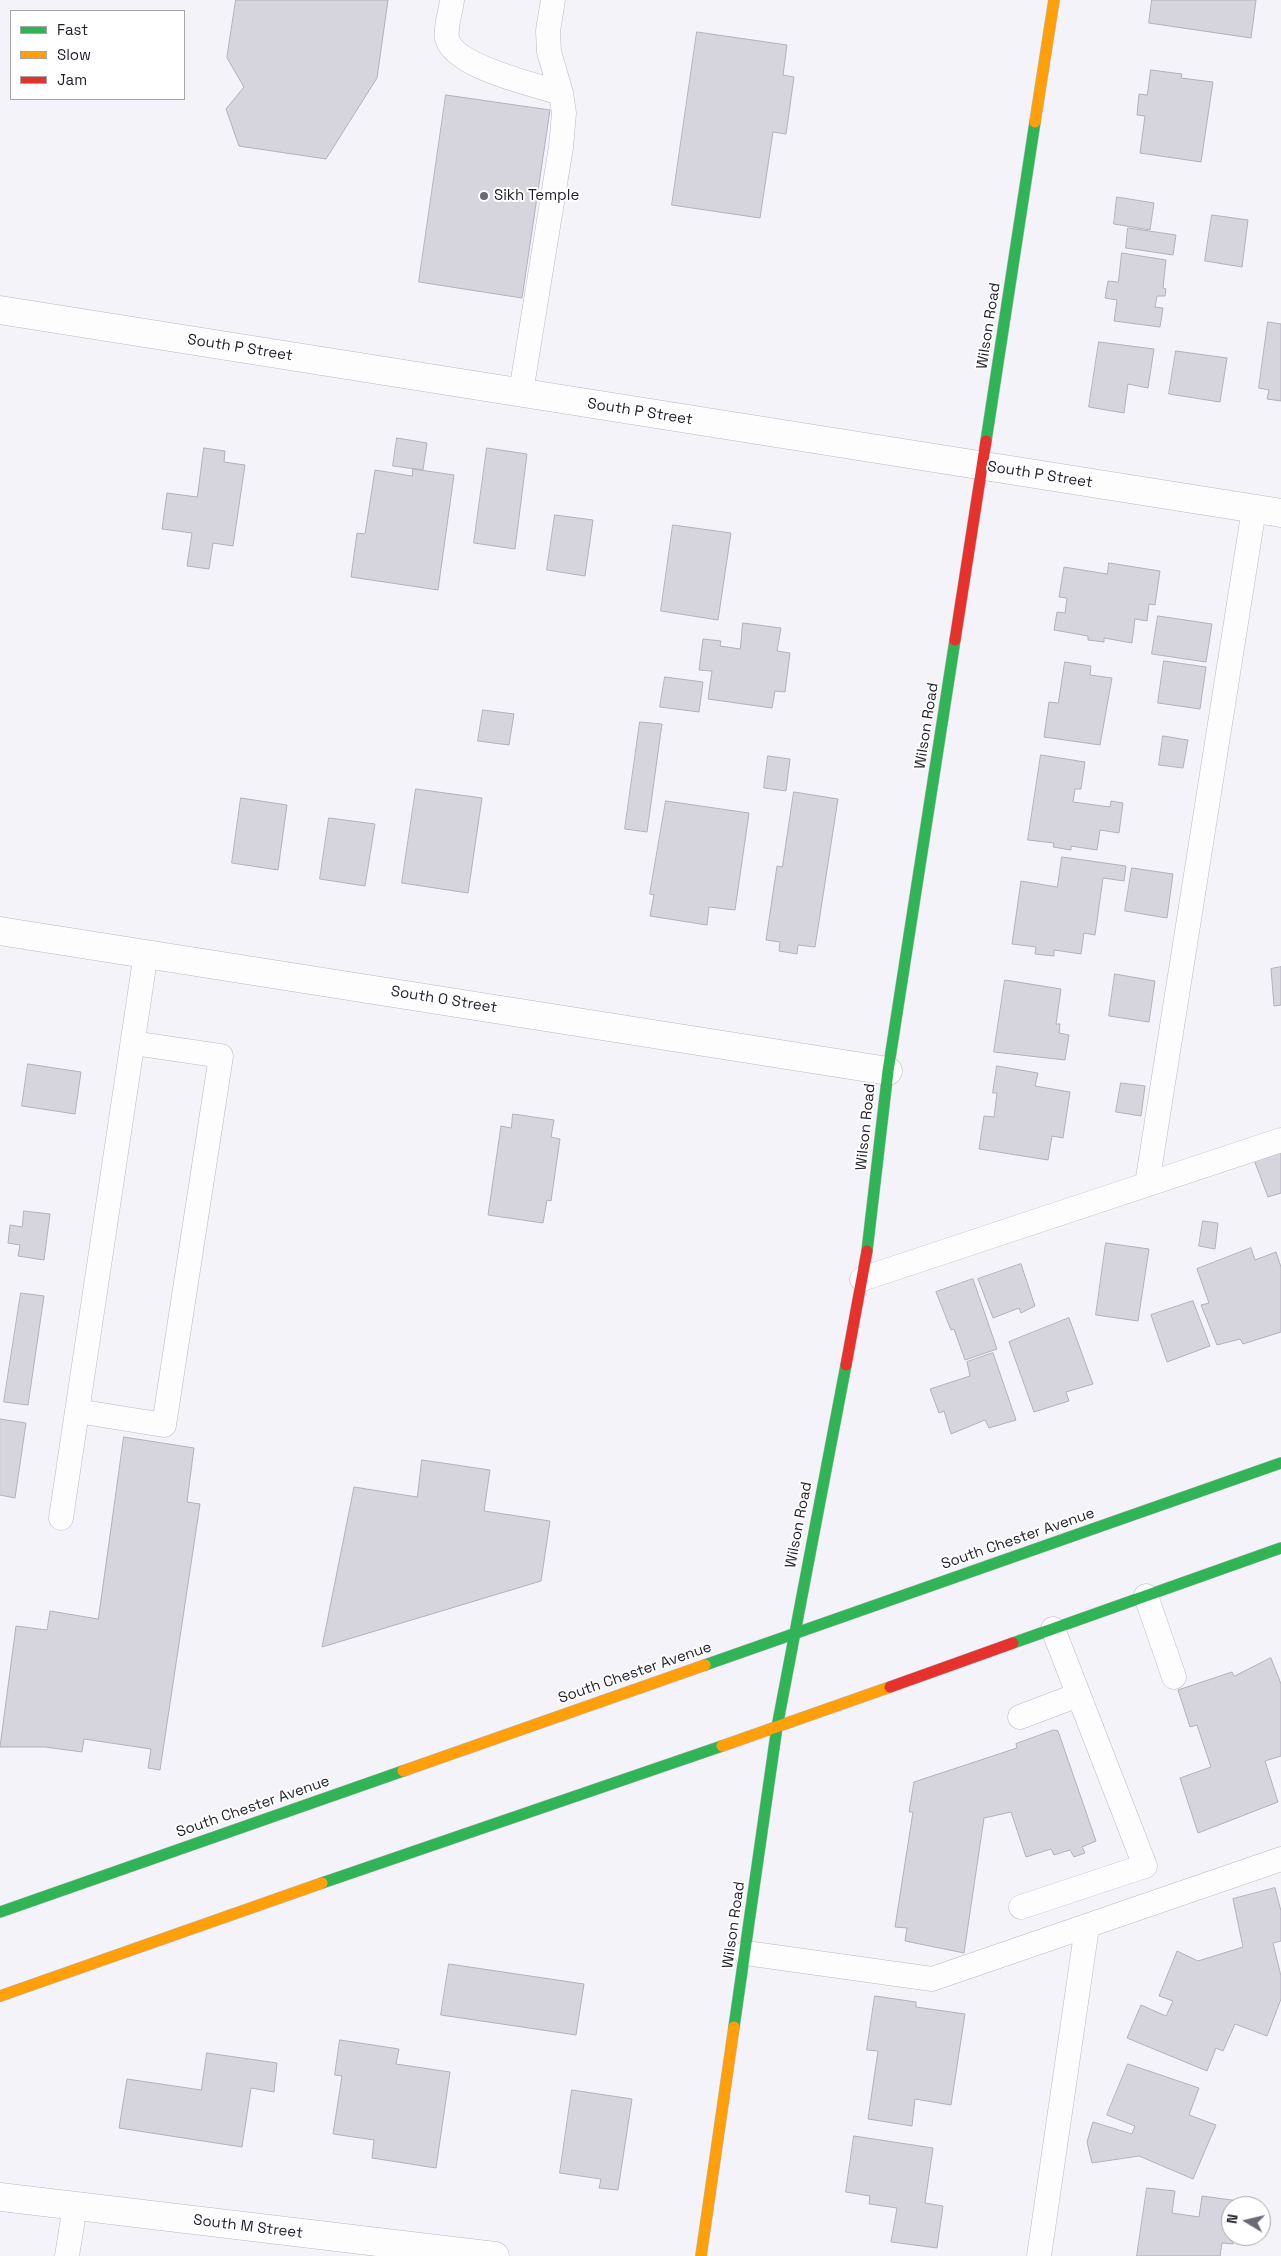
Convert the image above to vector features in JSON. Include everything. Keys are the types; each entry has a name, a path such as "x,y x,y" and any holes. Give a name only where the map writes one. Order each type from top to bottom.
{"main road":[{"name":"Wilson Road","path":"701,2256 777,1727 862,1278 888,1071 1054,0"},
{"name":"South Chester Avenue","path":"0,1912 1281,1463"},
{"path":"0,1996 476,1828 777,1727 1281,1548"}],"street":[{"name":"South P Street","path":"0,310 1281,513"},
{"name":"South O Street","path":"0,931 888,1071"},
{"path":"0,2186 34,2202"},
{"name":"South M Street","path":"0,2197 495,2256"}],"lane":[{"path":"452,0 447,37 451,47 459,54 487,69 562,93"},
{"path":"521,392 561,147 564,113 562,93 549,52 548,31 553,0"},
{"path":"1147,1184 1254,509"},
{"path":"61,1518 146,953"},
{"path":"77,1411 164,1425 221,1056 133,1043"},
{"path":"862,1278 1281,1140"},
{"path":"1146,1596 1174,1677"},
{"path":"1021,1907 1145,1866 1053,1629"},
{"path":"1020,1717 1078,1695"},
{"path":"746,1953 932,1979 1281,1859"},
{"path":"1039,2256 1087,1927"},
{"path":"68,2256 75,2206"}],"building":[{"path":"236,0 388,0 377,78 326,159 239,146 226,109 244,87 227,58"},
{"path":"1152,0 1256,0 1251,38 1149,23"},
{"path":"697,32 787,45 783,75 794,77 786,134 773,132 760,218 672,205"},
{"path":"1151,70 1182,74 1181,78 1213,82 1201,162 1140,153 1145,116 1137,115 1139,94 1147,95"},
{"name":"Sikh Temple","path":"446,95 550,110 522,298 419,282"},
{"path":"1117,197 1154,203 1150,230 1114,224"},
{"path":"1212,215 1248,220 1242,267 1205,261"},
{"path":"1128,228 1176,235 1173,255 1126,248"},
{"path":"1122,253 1166,260 1163,288 1166,289 1165,296 1157,296 1155,307 1163,308 1160,327 1114,321 1117,300 1105,298 1108,281 1118,282"},
{"path":"1268,322 1281,324 1281,401 1267,399 1269,390 1259,388"},
{"path":"1099,342 1154,349 1148,388 1128,384 1124,413 1089,407"},
{"path":"1176,351 1227,358 1220,402 1169,394"},
{"path":"397,438 427,443 423,470 393,466"},
{"path":"204,448 225,451 224,462 245,465 233,546 213,543 209,569 187,566 192,533 162,529 167,493 197,497"},
{"path":"487,448 527,454 515,549 474,543"},
{"path":"413,469 454,475 438,590 351,577 357,533 365,534 375,470 412,476"},
{"path":"555,515 593,520 585,576 547,570"},
{"path":"673,525 731,533 718,620 661,611"},
{"path":"1109,563 1160,571 1155,605 1149,604 1147,621 1135,619 1132,643 1104,638 1104,642 1088,640 1088,636 1054,630 1057,612 1065,613 1067,598 1059,597 1064,567 1107,574"},
{"path":"1158,616 1212,624 1206,662 1152,654"},
{"path":"743,623 781,628 777,651 790,653 785,692 775,691 772,708 708,699 712,671 699,670 703,639 721,641 720,646 740,649"},
{"path":"1164,661 1206,667 1200,709 1158,703"},
{"path":"1065,662 1091,666 1090,675 1112,678 1100,745 1044,737 1049,702 1058,703"},
{"path":"665,677 703,682 699,712 660,707"},
{"path":"483,710 514,714 509,745 478,741"},
{"path":"640,722 662,724 647,832 625,829"},
{"path":"1163,736 1188,740 1183,768 1159,765"},
{"path":"1041,755 1085,762 1081,789 1075,789 1073,802 1110,807 1111,801 1123,803 1119,833 1100,830 1097,850 1071,846 1071,850 1053,847 1054,843 1028,840"},
{"path":"768,756 790,759 786,791 764,788"},
{"path":"416,789 482,798 468,893 402,883"},
{"path":"794,792 838,799 815,947 798,945 797,954 779,951 780,942 766,940 777,866 782,867"},
{"path":"241,798 287,805 278,870 232,863"},
{"path":"666,801 749,813 735,910 709,907 707,925 650,916 654,895 650,894"},
{"path":"329,818 375,824 365,886 320,879"},
{"path":"1062,857 1126,866 1124,881 1103,878 1095,935 1084,933 1081,954 1054,950 1054,956 1035,954 1036,947 1012,944 1021,881 1057,887"},
{"path":"1132,868 1173,874 1167,918 1125,911"},
{"path":"1281,967 1281,1005 1274,1006 1271,969"},
{"path":"1115,974 1155,981 1149,1022 1109,1016"},
{"path":"1005,980 1061,989 1056,1024 1060,1024 1059,1033 1069,1035 1065,1060 994,1052"},
{"path":"28,1064 81,1072 75,1114 22,1106"},
{"path":"997,1066 1038,1073 1035,1086 1070,1092 1063,1138 1052,1136 1048,1160 979,1149 984,1116 994,1117 997,1093 993,1093"},
{"path":"1121,1083 1145,1086 1141,1116 1116,1112"},
{"path":"513,1114 554,1120 551,1137 560,1139 551,1201 547,1200 543,1223 488,1215 501,1126 511,1128"},
{"path":"1281,1149 1281,1193 1268,1197 1254,1160"},
{"path":"24,1211 50,1214 44,1260 18,1256 20,1245 8,1243 10,1225 22,1227"},
{"path":"1203,1221 1218,1223 1215,1249 1199,1246"},
{"path":"1106,1243 1149,1249 1138,1321 1096,1315"},
{"path":"1251,1248 1255,1260 1276,1252 1281,1267 1281,1332 1243,1344 1240,1339 1217,1345 1201,1305 1209,1303 1197,1269"},
{"path":"1021,1264 1035,1306 1021,1313 1019,1308 993,1318 978,1279"},
{"path":"973,1279 997,1349 965,1360 954,1329 951,1330 936,1292"},
{"path":"21,1293 44,1296 28,1405 4,1402"},
{"path":"1193,1301 1210,1346 1167,1362 1151,1315"},
{"path":"1069,1318 1093,1384 1066,1392 1069,1401 1034,1412 1009,1342"},
{"path":"993,1353 1016,1420 989,1428 985,1420 951,1434 944,1411 939,1413 930,1389 970,1376 967,1362"},
{"path":"0,1419 26,1423 15,1498 0,1495"},
{"path":"124,1437 194,1448 187,1502 200,1504 160,1770 148,1768 151,1749 84,1739 82,1752 45,1747 0,1747 16,1626 47,1630 50,1611 98,1619"},
{"path":"422,1460 490,1470 484,1511 550,1521 541,1581 322,1647 354,1487 417,1497"},
{"path":"1271,1658 1281,1684 1281,1756 1265,1761 1278,1802 1198,1833 1180,1778 1211,1767 1197,1725 1190,1727 1178,1690 1232,1672 1234,1676"},
{"path":"1054,1730 1058,1731 1096,1841 1082,1847 1085,1853 1074,1857 1070,1850 1054,1855 1051,1849 1026,1857 1011,1812 984,1818 964,1953 905,1941 907,1928 895,1927 913,1812 909,1812 914,1782 1017,1748 1016,1744"},
{"path":"1275,1888 1281,1911 1281,1941 1273,1943 1281,1976 1281,1999 1267,2036 1235,2024 1223,2051 1216,2048 1207,2071 1127,2038 1141,2005 1166,2016 1173,2001 1159,1996 1177,1951 1198,1961 1243,1947 1233,1899"},
{"path":"449,1964 584,1984 576,2035 441,2015"},
{"path":"875,1996 916,2002 916,2007 965,2014 951,2105 915,2099 912,2126 868,2119 878,2051 867,2050"},
{"path":"340,2040 399,2049 396,2064 450,2072 436,2168 372,2158 374,2140 333,2134 342,2076 335,2075"},
{"path":"207,2053 277,2063 274,2092 251,2088 242,2147 119,2128 127,2079 201,2090"},
{"path":"1128,2064 1199,2088 1189,2115 1216,2125 1193,2179 1139,2156 1092,2163 1087,2142 1093,2122 1132,2134 1135,2126 1107,2115"},
{"path":"572,2090 632,2099 618,2190 599,2188 601,2179 560,2173"},
{"path":"854,2136 933,2148 925,2203 943,2206 937,2248 891,2242 897,2208 869,2204 870,2196 846,2192"},
{"path":"1147,2188 1175,2191 1172,2213 1199,2217 1202,2196 1221,2199 1220,2256 1137,2256"}],"traffic: fast":[{"path":"986,441 1035,122"},
{"path":"867,1251 888,1071 955,640"},
{"path":"734,2027 777,1727 846,1365"},
{"path":"705,1665 1281,1463"},
{"path":"1013,1643 1281,1548"},
{"path":"322,1883 722,1746"},
{"path":"0,1912 403,1771"}],"traffic: slow":[{"path":"1035,122 1054,0"},
{"path":"403,1771 705,1665"},
{"path":"722,1746 890,1687"},
{"path":"0,1996 322,1883"},
{"path":"701,2256 734,2027"}],"traffic: jam":[{"path":"955,640 986,441"},
{"path":"846,1365 867,1251"},
{"path":"890,1687 1013,1643"}],"place":[{"name":"Sikh Temple","path":"484,196"}]}
